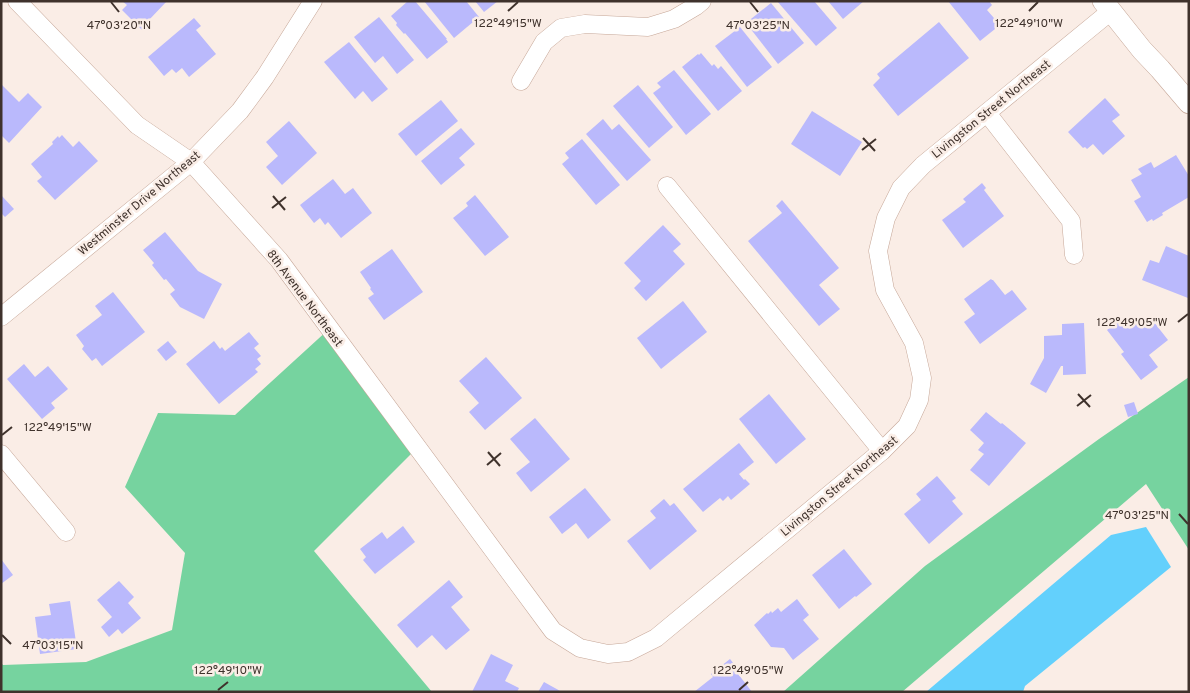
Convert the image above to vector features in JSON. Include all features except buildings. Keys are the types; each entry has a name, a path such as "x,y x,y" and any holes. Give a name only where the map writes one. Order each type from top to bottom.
{"street":[{"name":"8th Avenue Northeast","path":"17,1 137,125 191,162 279,260 553,631"},
{"name":"Westminster Drive Northeast","path":"1,317 191,162 240,110 265,78 313,1"},
{"path":"521,82 544,42 561,28 585,24 648,27 674,19 702,1"},
{"path":"1107,6 1142,50 1189,103"},
{"name":"Livingston Street Northeast","path":"553,631 580,648 608,654 628,652 656,638 882,451 907,426 919,400 922,378 914,343 884,290 878,251 886,218 901,188 923,165 987,113 1107,6"},
{"path":"987,113 1071,221 1074,255"},
{"path":"667,186 882,451"},
{"path":"1,454 66,532"}],"green space":[{"path":"329,329 417,448 314,551 432,692 1,692 1,663 3,665 86,662 172,630 185,553 125,487 158,413 235,415"},
{"path":"1189,377 1189,550 1146,484 902,692 783,692 925,566 1099,439"}],"water":[{"path":"1146,527 1171,567 1025,686 1023,692 926,692 1111,535"}]}
